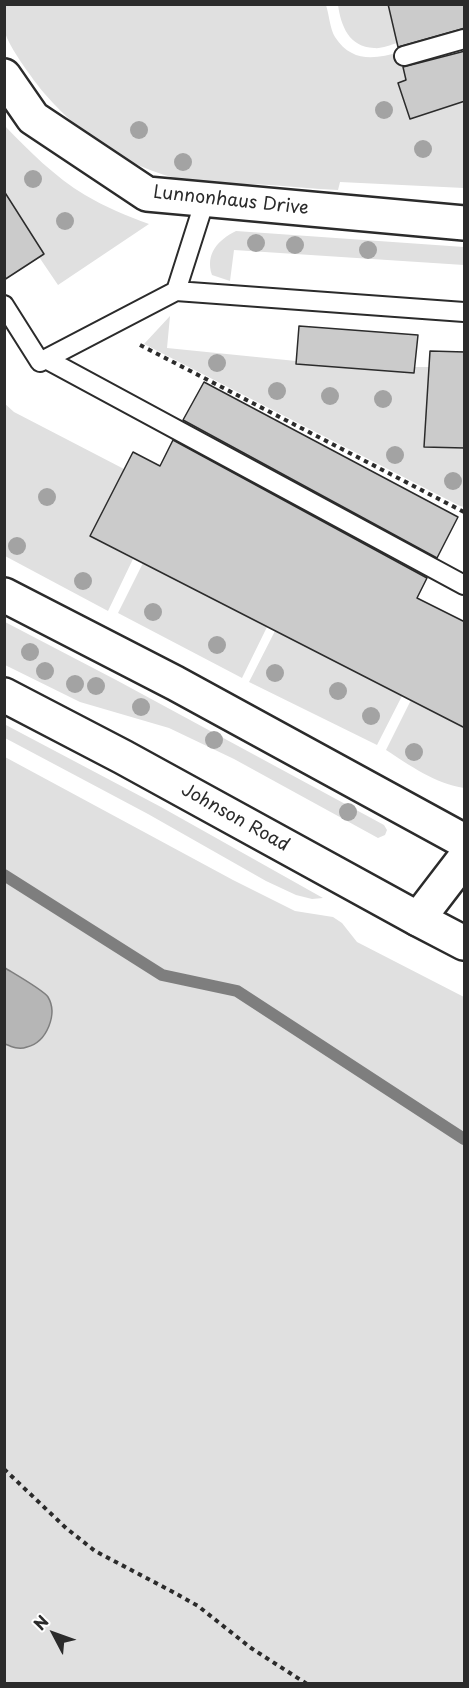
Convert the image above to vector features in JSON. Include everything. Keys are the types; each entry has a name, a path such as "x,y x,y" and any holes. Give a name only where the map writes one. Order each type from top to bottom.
{"main road":[{"name":"Lunnonhaus Drive","path":"4,76 33,118 147,194 465,223"},
{"path":"4,595 175,683 465,841"},
{"name":"Johnson Road","path":"4,695 465,943"},
{"path":"418,919 465,859"}],"lane":[{"path":"404,57 465,39"},
{"path":"176,291 206,200"},
{"path":"4,305 40,362 176,291 465,312"},
{"path":"46,359 465,585"}],"path":[{"path":"133,341 465,512"},
{"path":"4,1468 66,1528 95,1551 198,1606 251,1648 307,1683"}],"shaded area":[{"path":"4,5 326,5 333,34 349,51 365,57 400,52 406,80 399,83 410,119 464,101 464,188 340,182 338,190 252,184 216,185 163,175 140,166 98,142 61,111 44,93 7,38 4,29"},
{"path":"338,5 395,5 388,7 397,43 377,48 358,44 344,28"},
{"path":"5,126 43,163 74,188 108,207 149,224 58,285 39,257 44,254 5,191"},
{"path":"236,231 464,247 464,265 234,250 230,281 212,275 210,261 219,243"},
{"path":"170,316 167,348 296,361 296,364 414,373 415,367 429,367 424,446 464,448 464,507 144,344"},
{"path":"4,403 14,412 124,469 90,536 133,559 108,611 5,556"},
{"path":"143,563 267,627 242,678 118,613"},
{"path":"5,622 384,825 387,830 385,835 378,838 234,759 169,728 80,702 5,665"},
{"path":"275,631 402,696 377,745 249,682"},
{"path":"411,700 464,728 464,788 433,778 386,750"},
{"path":"4,724 161,807 323,898 312,899 296,895 266,881 148,814 5,738"},
{"path":"5,757 295,911 333,917 342,923 357,942 464,997 464,1683 5,1683"},
{"path":"5,968 40,990 48,997 51,1004 51,1019 45,1033 34,1044 24,1048 5,1044"}],"building":[{"path":"388,4 465,4 465,28 398,47"},
{"path":"465,51 465,101 410,119 398,83 406,80 403,67"},
{"path":"4,191 44,254 4,280"},
{"path":"299,326 418,335 414,373 296,364"},
{"path":"430,351 465,352 465,448 424,447"},
{"path":"204,382 458,517 437,558 183,420"},
{"path":"173,440 427,578 417,598 465,622 465,728 90,536 133,452 160,466"}],"waterway":[{"path":"4,875 162,975 237,991 464,1139"}]}
